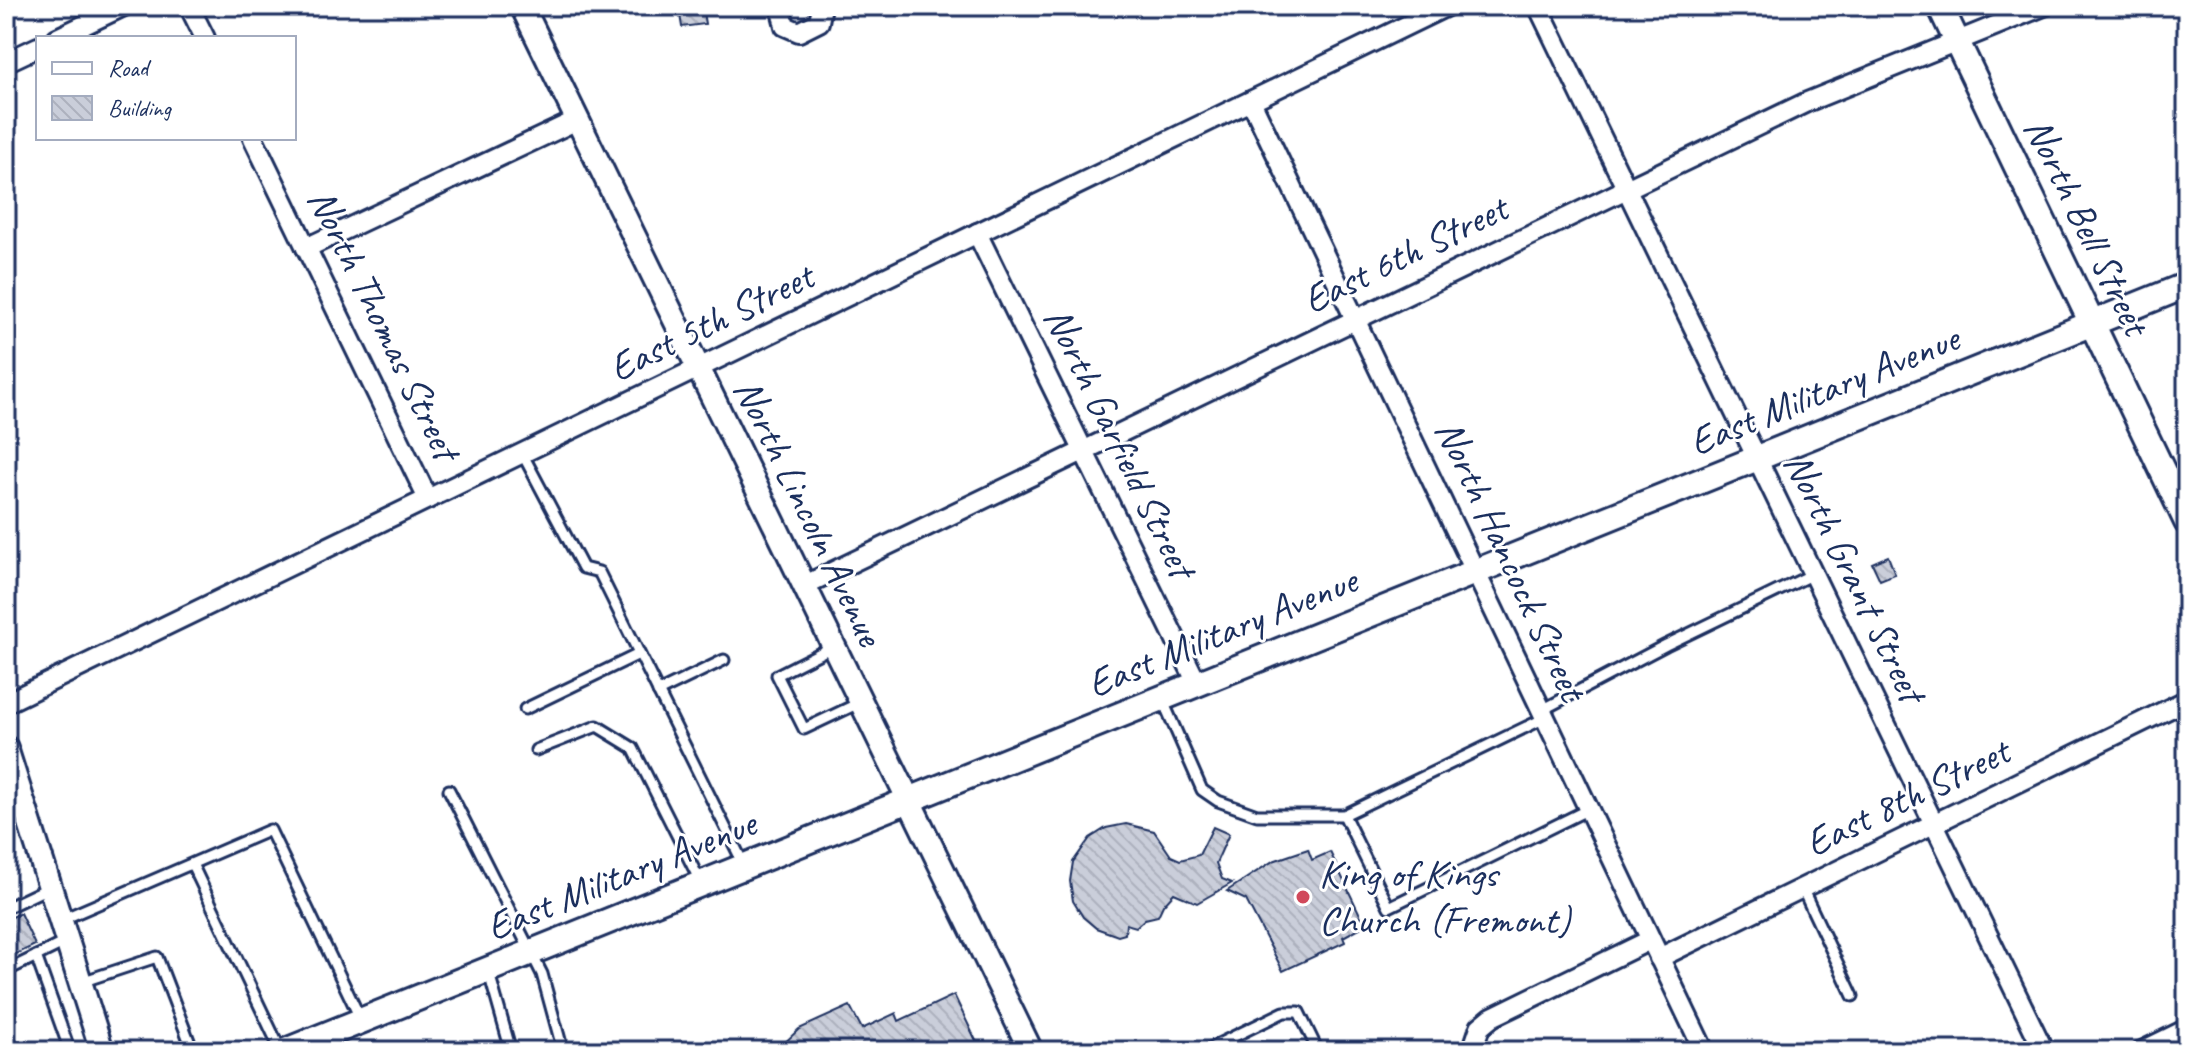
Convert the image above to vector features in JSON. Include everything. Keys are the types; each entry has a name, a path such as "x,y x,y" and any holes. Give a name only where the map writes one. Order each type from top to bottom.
{"main road":[{"name":"North Bell Street","path":"1940,6 2187,522"},
{"name":"East Military Avenue","path":"284,1051 2187,285"}],"street":[{"path":"61,36 124,6"},
{"path":"189,6 204,36"},
{"name":"North Lincoln Avenue","path":"522,6 1031,1051"},
{"path":"780,6 785,26 799,32 819,22 822,6"},
{"name":"East 5th Street","path":"6,703 1447,6"},
{"name":"North Grant Street","path":"1538,6 2044,1051"},
{"name":"East 6th Street","path":"805,585 1818,97 2044,6"},
{"path":"6,62 36,48"},
{"name":"North Hancock Street","path":"1251,101 1704,1051"},
{"path":"306,248 577,120"},
{"name":"North Thomas Street","path":"254,140 428,499"},
{"name":"North Garfield Street","path":"977,233 1086,450 1197,683"},
{"name":"East 8th Street","path":"1659,958 2187,700"},
{"path":"6,748 102,1051"},
{"path":"1472,1051 1480,1027 1492,1017 1650,940"},
{"path":"2142,1051 2187,1029"}],"lane":[{"path":"522,453 583,568 599,572 744,866"},
{"path":"1161,698 1202,790 1218,801 1257,815 1344,815 1543,714 1666,645 1813,574"},
{"path":"835,646 777,675 804,729 862,702"},
{"path":"525,709 639,654"},
{"path":"658,692 724,660"},
{"path":"536,750 597,726 633,748 702,884"},
{"path":"449,790 542,974 563,1051"},
{"path":"1344,815 1389,907 1589,809"},
{"path":"6,971 36,956 64,930 192,864 270,830 361,1020"},
{"path":"192,864 284,1051"},
{"path":"6,908 50,887"},
{"path":"1802,888 1853,996"},
{"path":"36,956 70,1051"},
{"path":"80,983 157,957 193,1051"},
{"path":"488,969 511,1051"},
{"path":"1204,1051 1284,1012 1299,1012 1318,1051"}],"building":[{"path":"702,6 705,24 682,27 679,9"},
{"path":"1888,556 1895,574 1880,580 1872,563"},
{"path":"1126,824 1154,831 1171,856 1180,860 1199,855 1213,827 1229,834 1216,863 1222,879 1232,883 1197,903 1174,893 1158,916 1145,919 1136,927 1126,924 1125,934 1118,936 1096,928 1083,917 1073,901 1070,881 1073,862 1090,838 1106,828"},
{"path":"1308,849 1312,860 1330,852 1365,925 1343,937 1345,942 1283,971 1246,900 1227,891 1273,861"},
{"path":"20,913 35,945 6,959 6,920"},
{"path":"954,995 981,1051 776,1051 799,1029 850,1006 862,1029 896,1013 899,1021"}],"place":[{"name":"King of Kings Church (Fremont)","path":"1303,897"}]}
